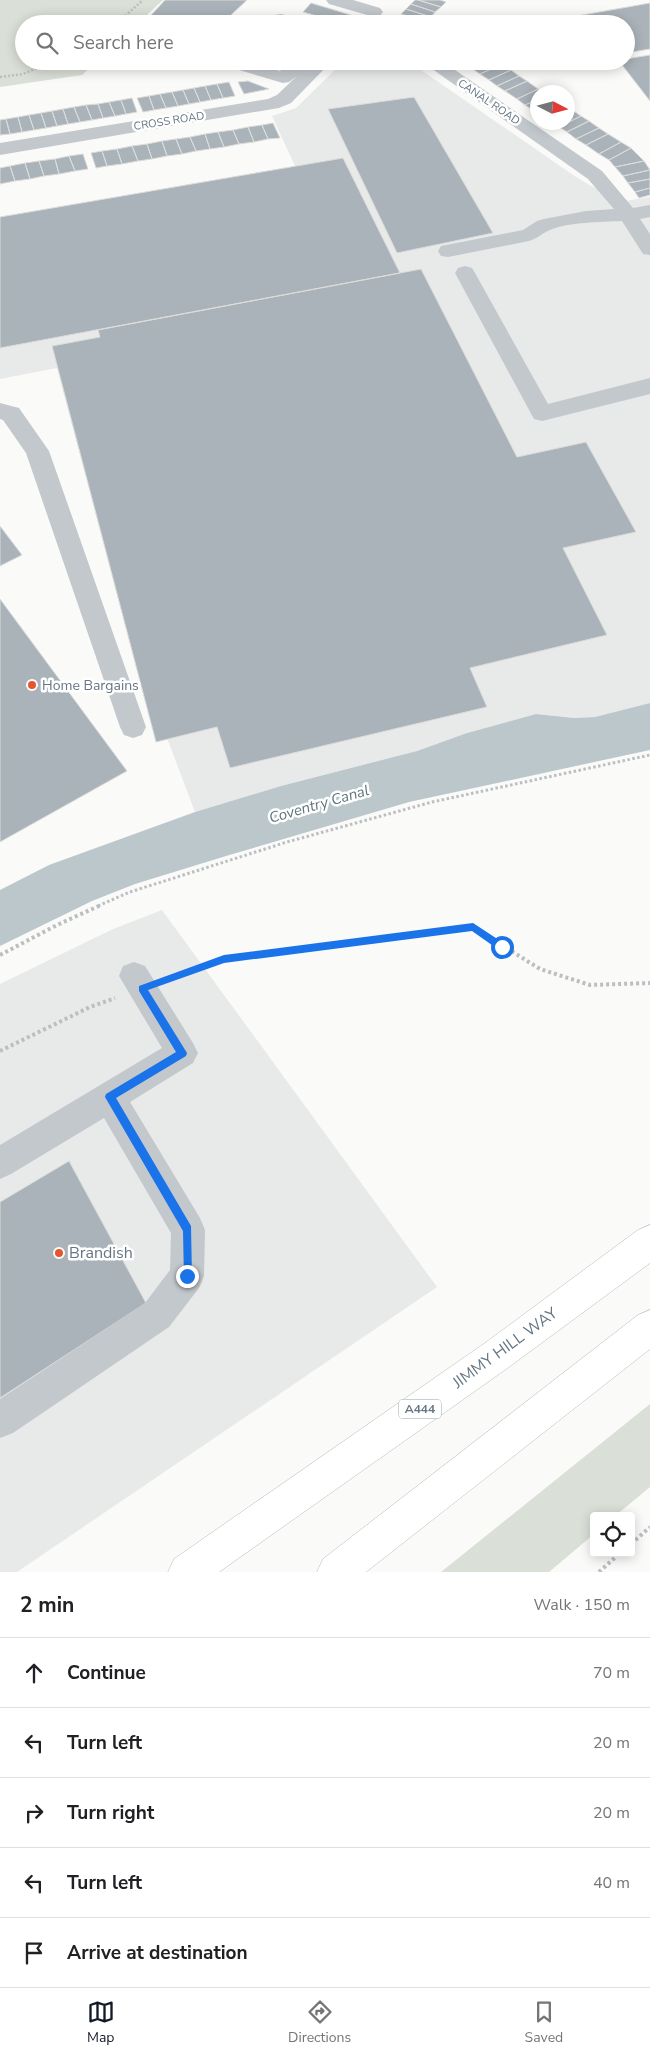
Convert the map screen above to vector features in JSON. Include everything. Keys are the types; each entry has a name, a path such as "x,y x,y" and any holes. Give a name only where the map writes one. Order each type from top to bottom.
{"highway":[{"name":"JIMMY HILL WAY","path":"187,1572 497,1355 650,1242"},
{"path":"336,1572 650,1328"}],"street":[{"path":"335,0 371,15"},
{"path":"257,70 282,78 296,70"},
{"name":"CROSS ROAD","path":"0,149 272,104 284,99 299,70"},
{"name":"CANAL ROAD","path":"443,70 595,175 627,215 650,249"},
{"path":"448,251 529,234 544,225 586,217 627,215 650,210"},
{"path":"465,273 542,413 650,386"},
{"path":"0,411 11,414 36,450 134,728"},
{"path":"0,1163 182,1053 138,982"},
{"path":"0,1420 157,1315 187,1276 188,1230 110,1097"}],"path":[{"path":"126,15 143,0"},
{"path":"0,77 23,74 33,70"},
{"path":"0,955 57,925 130,892 287,842 432,802 650,755"},
{"path":"0,1051 138,982 224,959 473,927 540,969 590,985 650,983"},
{"path":"635,1540 650,1527"},
{"path":"599,1572 616,1557"}],"shaded area":[{"path":"0,0 163,0 147,15 15,15 15,70 87,70 82,75 0,87"},
{"path":"335,70 421,70 576,177 619,202 650,197 650,703 595,717 574,718 536,714 467,733 417,751 281,786 195,812 167,738 156,742 57,368 0,379 0,217 295,166 272,116 296,108"},
{"path":"162,910 437,1287 17,1572 0,1572 0,984 113,929"},
{"path":"650,1404 650,1487 620,1512 590,1512 590,1537 549,1572 441,1572"}],"water":[{"name":"Coventry Canal","path":"650,703 650,750 409,802 226,856 135,884 92,901 0,946 0,890 49,865 195,812 281,786 417,751 467,733 536,714 574,718 595,717"}],"building":[{"path":"165,0 247,0 231,15 151,15"},
{"path":"415,0 441,7 435,12 411,4"},
{"path":"418,0 440,0 446,2 441,7"},
{"path":"311,3 351,15 314,15 303,12"},
{"path":"650,3 650,49 635,52 635,15 583,15"},
{"path":"411,4 435,12 433,15 425,15 406,9"},
{"path":"406,9 425,15 405,15 401,14"},
{"path":"650,55 650,101 626,70 635,70 635,58"},
{"path":"474,70 489,70 480,74"},
{"path":"489,70 511,70 489,80 480,74"},
{"path":"511,70 519,76 497,86 489,80"},
{"path":"519,76 527,81 505,91 497,86"},
{"path":"248,81 269,89 244,94 238,82"},
{"path":"527,81 532,85 530,85 530,93 517,99 505,91"},
{"path":"229,82 235,96 223,98 217,84"},
{"path":"217,84 223,98 211,100 205,86"},
{"path":"205,86 211,100 200,102 194,88"},
{"path":"194,88 200,102 189,104 183,90"},
{"path":"183,90 189,104 178,106 172,92"},
{"path":"172,92 178,106 166,108 160,94"},
{"path":"530,93 530,103 525,105 517,99"},
{"path":"160,94 166,108 154,110 149,96"},
{"path":"149,96 154,110 143,112 137,98"},
{"path":"414,97 493,233 397,253 328,109"},
{"path":"132,98 137,112 126,114 121,100"},
{"path":"121,100 126,114 115,116 109,102"},
{"path":"109,102 115,116 103,118 98,104"},
{"path":"98,104 103,118 92,120 86,105"},
{"path":"86,105 92,120 80,122 74,107"},
{"path":"74,107 80,122 68,124 63,109"},
{"path":"63,109 68,124 57,126 52,111"},
{"path":"52,111 57,126 46,128 41,113"},
{"path":"575,112 581,116 575,119"},
{"path":"41,113 46,128 34,130 29,115"},
{"path":"29,115 34,130 22,132 18,117"},
{"path":"581,116 589,121 575,128 575,119"},
{"path":"18,117 22,132 10,134 6,119"},
{"path":"6,119 10,134 0,135 0,120"},
{"path":"589,121 599,128 576,139 567,132 575,130 575,128"},
{"path":"273,123 280,138 268,139 262,125"},
{"path":"262,125 268,139 254,142 248,127"},
{"path":"248,127 254,142 239,144 233,130"},
{"path":"599,128 608,134 586,145 576,139"},
{"path":"233,130 239,144 224,147 218,132"},
{"path":"218,132 224,147 210,149 205,134"},
{"path":"205,134 210,149 196,151 190,137"},
{"path":"608,134 621,142 599,154 586,145"},
{"path":"190,137 196,151 182,154 176,139"},
{"path":"176,139 182,154 167,156 162,141"},
{"path":"162,141 167,156 152,159 147,144"},
{"path":"621,142 631,148 609,160 599,154"},
{"path":"147,144 152,159 138,161 132,146"},
{"path":"132,146 138,161 122,164 117,149"},
{"path":"631,148 644,161 615,167 609,160"},
{"path":"117,149 122,164 107,166 102,151"},
{"path":"102,151 107,166 96,168 91,153"},
{"path":"83,154 88,169 75,171 69,156"},
{"path":"69,156 75,171 59,174 55,159"},
{"path":"343,158 400,273 0,348 0,217"},
{"path":"55,159 59,174 44,176 39,161"},
{"path":"39,161 44,176 30,179 25,163"},
{"path":"644,161 650,170 623,176 615,167"},
{"path":"25,163 30,179 15,181 10,166"},
{"path":"10,166 15,181 0,184 0,168"},
{"path":"650,170 650,179 628,183 623,176"},
{"path":"650,179 650,188 635,192 628,183"},
{"path":"650,188 650,195 639,198 635,192"},
{"path":"421,269 517,457 586,442 636,532 563,548 607,635 470,668 487,707 230,768 217,727 156,742 52,346 100,337 98,330"},
{"path":"0,526 22,555 0,566"},
{"name":"Home Bargains","path":"0,599 127,771 0,842"},
{"name":"Brandish","path":"69,1161 146,1303 0,1398 0,1202"}],"place":[{"name":"Home Bargains","path":"32,685"},
{"name":"Brandish","path":"59,1253"}],"route":[{"path":"187,1276 188,1230 110,1097 182,1053 142,988 224,959 473,927 502,947"}]}
